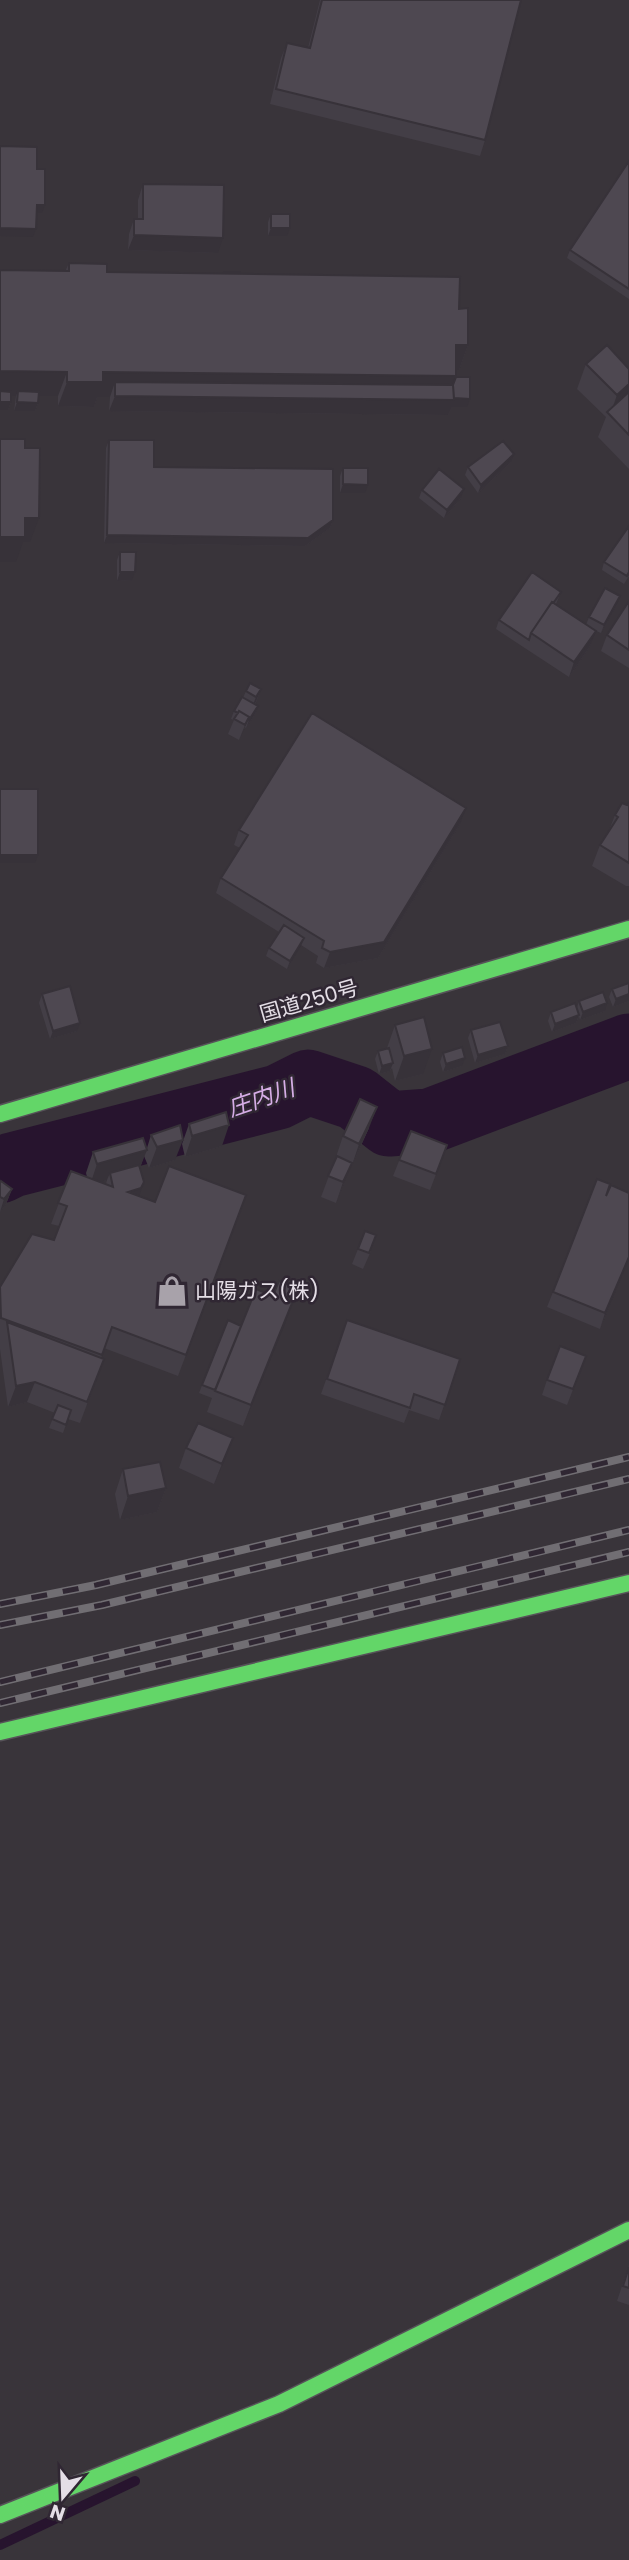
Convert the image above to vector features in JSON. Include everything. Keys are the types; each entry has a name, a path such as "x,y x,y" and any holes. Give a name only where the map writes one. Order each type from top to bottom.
{"main road":[{"name":"国道250号","path":"0,1114 629,929"},
{"path":"0,1732 629,1583"},
{"path":"0,2515 279,2404 629,2230"}],"building":[{"path":"322,0 521,0 485,140 276,89 287,43 310,48"},
{"path":"0,146 37,147 37,169 45,169 45,205 37,205 36,229 0,228"},
{"path":"629,161 629,289 570,250"},
{"path":"143,184 224,185 223,238 134,235 134,219 143,219"},
{"path":"271,214 290,214 290,228 271,228"},
{"path":"69,263 107,264 107,272 460,277 459,309 468,308 468,345 456,345 456,376 103,372 103,382 67,382 67,372 0,371 0,270 69,271"},
{"path":"240,272 240,274 224,274"},
{"path":"607,345 629,369 629,384 617,395 586,364"},
{"path":"456,377 470,377 470,399 454,398 453,385"},
{"path":"115,382 453,385 454,400 115,396"},
{"path":"0,391 11,392 11,402 0,402"},
{"path":"18,391 39,392 38,403 17,402"},
{"path":"629,392 629,435 607,412"},
{"path":"0,439 25,439 25,448 40,448 39,518 25,518 25,537 0,537"},
{"path":"109,440 154,440 154,467 333,469 333,520 308,538 107,535"},
{"path":"503,441 514,454 481,485 468,467"},
{"path":"343,468 368,468 368,485 343,484"},
{"path":"439,469 464,489 447,510 422,490"},
{"path":"629,526 629,572 627,576 604,562"},
{"path":"120,552 136,552 135,572 120,572"},
{"path":"532,572 561,592 531,633 529,640 499,620"},
{"path":"605,588 620,596 604,625 589,617"},
{"path":"629,601 629,650 607,635"},
{"path":"552,602 596,631 574,662 531,633"},
{"path":"250,683 261,689 256,697 246,691"},
{"path":"242,697 258,706 249,720 249,717 239,711 234,711"},
{"path":"239,711 249,717 245,725 234,719"},
{"path":"312,713 466,808 384,942 330,952 322,948 324,941 221,878 248,835 239,830"},
{"path":"0,789 38,789 38,855 0,855"},
{"path":"622,803 629,803 629,863 600,845 618,817 615,815"},
{"path":"284,925 304,938 290,961 269,948"},
{"path":"629,983 629,994 616,999 612,989"},
{"path":"70,986 80,1023 53,1031 42,994"},
{"path":"603,992 607,1003 583,1012 579,1001"},
{"path":"575,1003 579,1015 555,1024 551,1012"},
{"path":"424,1017 432,1049 404,1056 395,1025"},
{"path":"500,1022 508,1046 478,1055 471,1030"},
{"path":"462,1047 465,1058 446,1064 443,1053"},
{"path":"389,1048 393,1063 382,1066 378,1051"},
{"path":"360,1099 377,1107 359,1144 343,1136"},
{"path":"226,1112 229,1125 192,1136 189,1124"},
{"path":"180,1125 183,1140 157,1147 151,1135"},
{"path":"411,1131 447,1145 436,1174 399,1160"},
{"path":"143,1138 147,1150 97,1164 93,1152"},
{"path":"337,1156 352,1163 343,1182 328,1176"},
{"path":"139,1165 144,1182 141,1188 128,1192 155,1202 169,1166 246,1195 186,1355 112,1327 102,1355 1,1318 0,1287 32,1234 54,1240 67,1206 58,1203 71,1171 113,1187 110,1173"},
{"path":"597,1179 610,1184 606,1196 611,1185 629,1193 629,1257 605,1313 553,1292"},
{"path":"1,1181 12,1189 4,1199 0,1197"},
{"path":"365,1231 376,1235 369,1253 358,1249"},
{"path":"279,1281 292,1286 286,1301 292,1303 251,1405 215,1391 256,1289 273,1296"},
{"path":"228,1320 241,1326 215,1390 202,1385"},
{"path":"347,1320 460,1359 445,1405 414,1394 410,1408 327,1379"},
{"path":"7,1322 104,1359 87,1402 35,1382 16,1386"},
{"path":"560,1346 586,1356 573,1389 547,1380"},
{"path":"58,1405 71,1410 66,1425 52,1419"},
{"path":"198,1423 233,1438 222,1464 186,1448"},
{"path":"160,1462 166,1488 128,1496 123,1469"},
{"path":"629,2267 629,2288 623,2286"}],"waterway":[{"name":"庄内川","path":"0,1171 12,1165 278,1097 308,1082 356,1098 389,1124 430,1121 629,1046"},
{"path":"0,2545 135,2481"}],"railway":[{"path":"0,1604 96,1585 629,1457"},
{"path":"0,1625 102,1605 629,1479"},
{"path":"0,1682 629,1530"},
{"path":"0,1703 629,1552"}],"traffic: fast":[{"path":"0,1114 629,929"},
{"path":"0,1732 629,1583"},
{"path":"0,2515 279,2404 629,2230"}],"place":[{"name":"山陽ガス(株)","path":"172,1291"}]}
